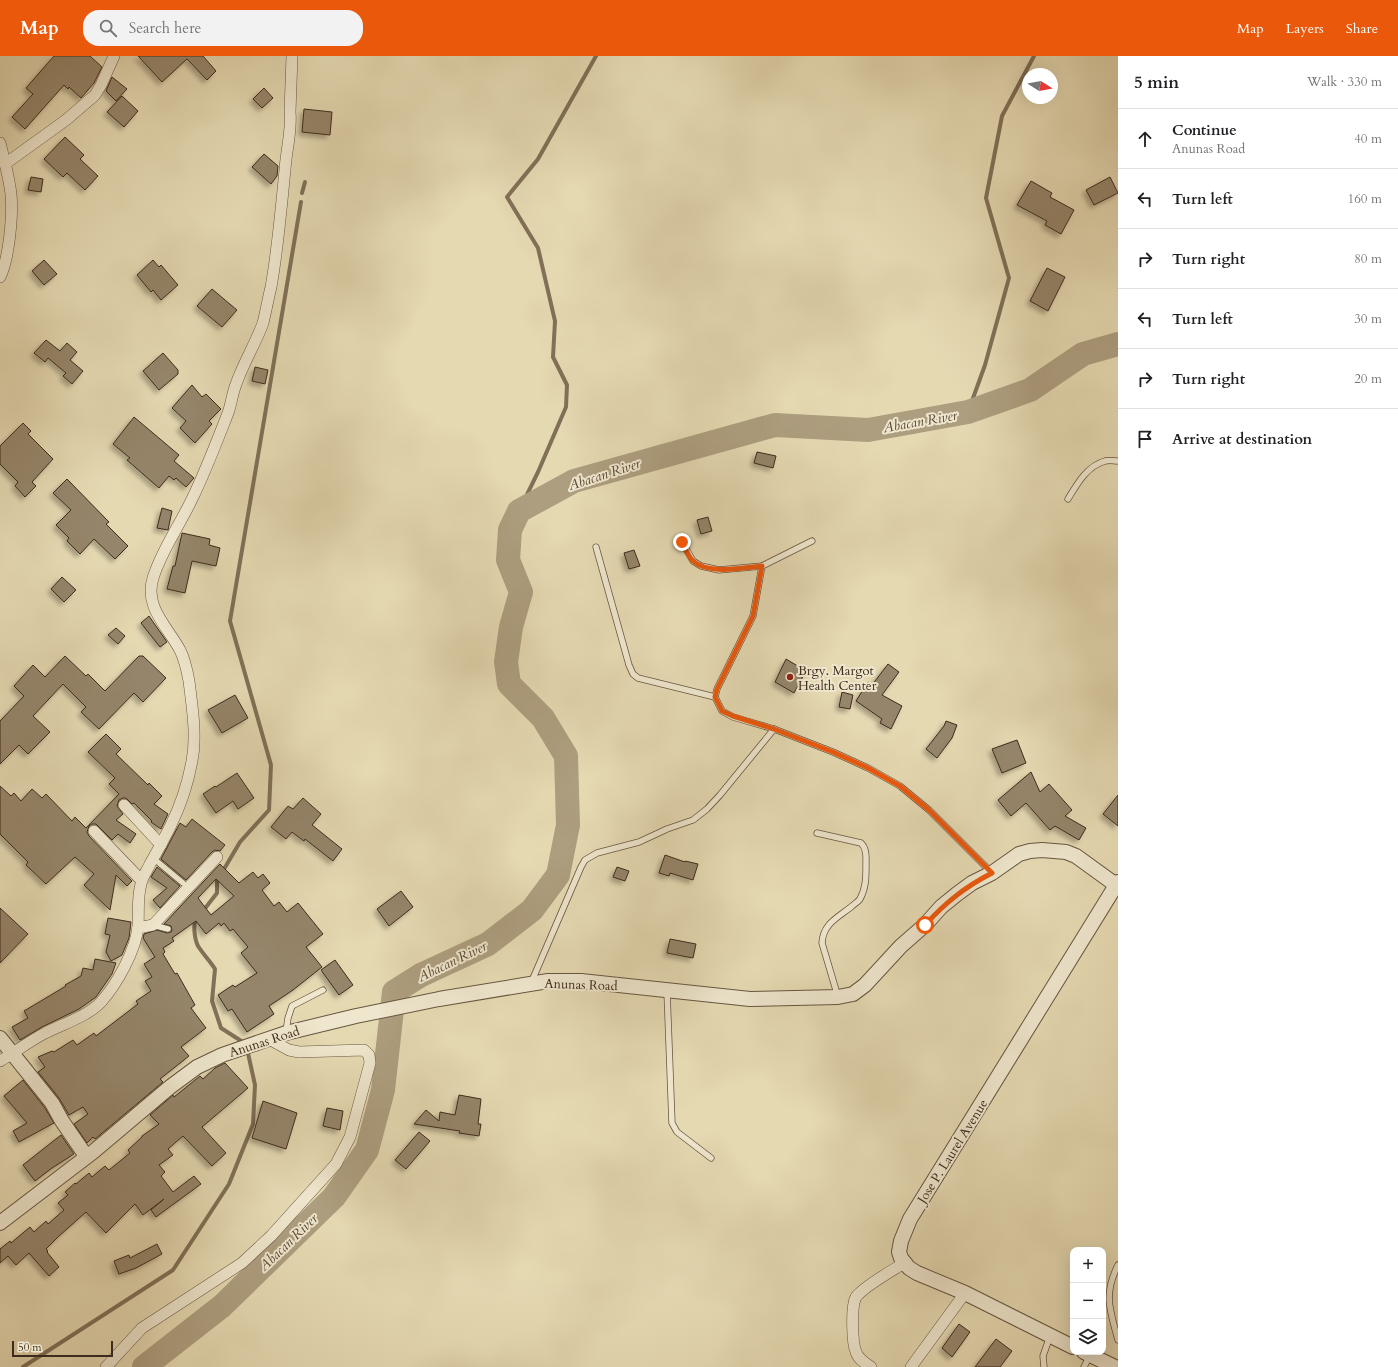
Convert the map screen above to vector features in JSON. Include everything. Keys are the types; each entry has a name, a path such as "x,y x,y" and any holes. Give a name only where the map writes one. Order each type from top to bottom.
{"street":[{"path":"5,164 66,120 95,95 114,56"},
{"path":"0,1061 42,1035 63,1024 84,1016 102,1001 128,962 138,928 137,907 141,880 161,845 174,818 182,796 192,760 193,735 186,663 155,610 152,604 150,592 152,580 163,550 171,540 192,500 228,411 235,386 262,324 275,268 281,225 285,166 291,121 292,56"},
{"path":"0,142 11,195 8,249 0,277"},
{"path":"124,805 161,845"},
{"path":"94,831 141,880"},
{"name":"Anunas Road","path":"0,1223 93,1152 170,1087 197,1067 211,1059 286,1033 356,1016 439,999 548,980 573,980 750,999 838,997 853,994 865,984 901,946 925,925 941,907 972,883 992,873 1019,854 1030,851 1056,851 1076,856 1117,884"},
{"path":"138,928 153,925 217,857"},
{"name":"Jose P. Laurel Avenue","path":"904,1263 899,1252 904,1230 910,1219 1117,884"},
{"path":"0,1038 52,1103 62,1121 86,1156"},
{"path":"106,1367 142,1328 242,1263 271,1236 336,1164 350,1137 370,1063 369,1055 364,1050 299,1052 289,1050 266,1040"},
{"path":"871,1367 862,1361 856,1354 854,1346 853,1313 856,1297 866,1288 904,1263 917,1273 965,1293 1070,1346"},
{"path":"911,1367 965,1293"},
{"path":"1086,1358 1115,1367"}],"lane":[{"path":"1068,499 1078,481 1091,468 1105,461 1118,460"},
{"path":"682,542 693,561 701,566 718,570 762,566 812,541"},
{"path":"596,547 629,665 633,674 638,678 715,697"},
{"path":"762,566 753,616 717,689 715,697 722,711 833,752 868,768 900,786 929,810 992,873"},
{"path":"531,983 585,860 597,853 639,842 667,829 693,820 707,809 774,729"},
{"path":"817,833 861,843 865,847 866,854 866,883 860,900 825,928 822,935 822,943 838,997"},
{"path":"153,858 184,883"},
{"path":"153,925 168,929"},
{"path":"286,1033 288,1018 292,1006 323,990"},
{"path":"667,990 672,1123 677,1132 711,1158"},
{"path":"1118,1265 1111,1281 1108,1299 1118,1340"},
{"path":"1044,1367 1043,1356 1050,1336"}],"building":[{"path":"54,56 90,56 102,67 94,83 81,98 69,87 68,89 64,85 25,129 12,117 33,94 26,88"},
{"path":"138,56 203,56 216,71 207,80 187,59 162,82"},
{"path":"112,77 127,89 116,101 106,91"},
{"path":"264,88 273,98 262,108 253,99"},
{"path":"122,96 138,111 124,127 107,112"},
{"path":"304,109 332,112 330,135 302,132"},
{"path":"65,137 84,155 80,159 98,176 85,190 67,173 63,177 44,159"},
{"path":"264,154 278,166 277,176 271,184 252,167"},
{"path":"31,177 43,179 41,192 28,190"},
{"path":"1110,177 1118,193 1094,205 1086,190"},
{"path":"1031,181 1052,193 1050,197 1074,210 1061,234 1045,225 1047,221 1017,205"},
{"path":"44,260 57,274 44,285 32,271"},
{"path":"153,260 159,267 161,265 178,285 161,300 153,290 151,292 137,275"},
{"path":"1047,268 1065,277 1048,311 1030,301"},
{"path":"212,289 237,310 222,327 197,306"},
{"path":"46,340 60,351 67,343 77,352 70,360 83,371 72,384 63,376 66,373 48,358 45,362 34,353"},
{"path":"163,353 178,370 178,374 159,390 143,371"},
{"path":"255,367 268,370 265,384 252,381"},
{"path":"192,385 202,397 206,394 221,409 209,421 212,424 195,443 180,428 186,421 172,408"},
{"path":"134,417 179,455 174,461 194,478 186,487 176,478 174,480 169,476 159,488 127,460 130,458 113,444"},
{"path":"23,423 31,431 28,434 53,459 32,482 36,486 25,497 15,486 18,482 0,464 0,446"},
{"path":"757,452 776,456 773,468 754,463"},
{"path":"67,479 109,522 106,524 128,546 115,559 94,539 80,554 67,541 69,538 56,525 71,510 53,493"},
{"path":"162,508 172,511 168,530 157,528"},
{"path":"708,517 712,531 701,534 697,520"},
{"path":"182,533 210,539 209,545 220,548 216,566 192,561 185,593 167,589 173,566 175,566"},
{"path":"634,550 640,566 629,569 624,553"},
{"path":"62,577 76,590 64,602 51,589"},
{"path":"149,616 167,642 160,647 141,623"},
{"path":"116,628 125,636 118,644 108,635"},
{"path":"65,656 86,676 88,674 105,691 139,656 143,656 166,678 143,702 134,693 99,729 81,712 86,707 63,684 33,716 50,732 28,754 19,745 0,764 0,721 24,696 14,686 33,665 45,677"},
{"name":"Brgy. Margot Health Center","path":"786,659 806,671 794,693 775,682"},
{"path":"888,664 899,672 882,695 902,706 891,729 880,723 882,719 856,701 868,682 872,685"},
{"path":"842,692 853,695 850,709 839,707"},
{"path":"235,695 248,718 222,733 208,710"},
{"path":"946,721 957,725 952,738 937,758 926,749 944,726"},
{"path":"106,734 121,749 116,754 148,785 149,783 162,796 154,804 168,814 161,829 151,822 152,821 134,803 132,804 126,798 119,800 117,806 123,814 116,820 136,834 130,843 118,834 112,840 96,824 89,826 87,832 89,836 132,881 127,886 116,875 110,910 84,885 94,874 75,857 46,884 26,865 28,862 0,834 0,786 11,796 14,793 21,801 32,789 42,798 46,794 72,821 75,817 86,828 119,794 109,784 115,778 88,752"},
{"path":"1017,740 1026,763 1002,773 992,749"},
{"path":"1031,772 1040,792 1049,784 1072,810 1065,816 1086,828 1079,840 1055,826 1050,830 1026,803 1011,816 998,800"},
{"path":"237,773 254,798 238,809 233,801 216,813 203,794"},
{"path":"1118,795 1118,826 1103,814"},
{"path":"303,798 321,814 312,825 342,849 333,861 305,839 304,841 292,832 286,839 271,827 288,806 293,809"},
{"path":"192,819 225,845 220,851 215,850 212,852 186,880 161,859 180,823 186,827"},
{"path":"665,855 685,862 698,864 693,880 670,873 669,876 659,873"},
{"path":"220,864 239,883 253,872 258,878 263,874 270,883 262,890 274,906 279,902 287,912 298,903 323,934 306,947 322,967 293,990 269,1006 274,1014 247,1032 232,1009 228,1011 218,995 233,985 235,987 257,973 241,953 248,947 233,929 230,931 224,923 221,926 219,923 206,934 196,921 172,938 174,941 163,948 165,952 163,954 175,974 177,973 195,1005 191,1008 206,1028 181,1047 189,1056 160,1079 163,1082 95,1139 93,1137 87,1143 74,1124 88,1114 83,1107 69,1115 59,1098 38,1072 45,1067 38,1057 52,1051 54,1052 73,1040 77,1045 94,1033 96,1036 138,1004 136,1001 151,991 145,981 152,977 144,964 155,957 143,938 144,934 157,930 167,933 171,932 171,926 164,924","holes":["216,879 234,896 211,915 198,898"]},
{"path":"157,867 180,886 160,908 153,900 167,888 151,877"},
{"path":"617,867 629,871 625,881 613,877"},
{"path":"401,891 413,907 389,926 377,909"},
{"path":"0,908 28,934 0,963"},
{"path":"108,918 131,922 129,938 122,955 111,961 106,952 110,935 105,934"},
{"path":"670,939 696,944 693,958 667,953"},
{"path":"95,959 116,963 112,974 96,997 79,1009 42,1027 20,1040 12,1027 28,1018 24,1011 81,976 83,968 93,970"},
{"path":"335,960 353,985 339,995 321,970"},
{"path":"225,1063 248,1088 202,1127 226,1153 212,1166 183,1136 168,1149 173,1155 159,1165 165,1172 161,1176 173,1192 194,1176 201,1184 156,1217 151,1210 164,1199 143,1215 135,1204 106,1233 86,1212 46,1249 59,1267 49,1276 29,1253 16,1265 8,1256 0,1263 0,1249 10,1241 11,1243 30,1227 34,1232 46,1221 48,1224 64,1210 58,1203 68,1195 65,1192 75,1183 76,1184 89,1173 92,1177 105,1166 109,1170 130,1153 128,1150 142,1136 159,1124 150,1115 173,1095 174,1097 200,1076 203,1079 215,1068"},
{"path":"23,1080 45,1108 54,1123 19,1142 13,1131 27,1123 4,1096"},
{"path":"459,1095 481,1099 478,1124 481,1124 479,1136 459,1133 460,1131 414,1124 426,1110 439,1121 440,1112 455,1115"},
{"path":"263,1101 297,1113 286,1149 252,1138"},
{"path":"327,1108 343,1111 340,1130 323,1126"},
{"path":"419,1132 430,1141 406,1169 395,1160"},
{"path":"61,1135 74,1154 35,1181 23,1165"},
{"path":"157,1244 162,1254 136,1268 119,1274 114,1261 129,1255 130,1258"},
{"path":"959,1324 970,1332 952,1357 942,1348"},
{"path":"996,1339 1012,1351 1000,1367 975,1367"}],"waterway":[{"path":"519,511 538,472 566,407 567,385 553,357 555,321 538,248 507,197 538,159 596,56"},
{"path":"968,412 985,365 1009,278 986,198 1002,116 1034,56"},
{"path":"302,193 305,182"},
{"path":"203,911 217,893 217,881 240,842 269,810 271,765 230,621 301,202"},
{"name":"Abacan River","path":"144,1367 222,1306 334,1197 367,1150 383,1090 394,992 421,975 488,944 532,910 558,875 568,825 566,756 543,718 509,684 506,662 511,627 521,592 508,560 510,530 519,511 574,481 775,425 868,430 968,412 1030,390 1083,354 1118,344"},
{"path":"23,1367 173,1270 229,1184 253,1124 255,1085 246,1044 221,1028 212,1001 215,969 198,946 194,928 197,918"}],"place":[{"name":"Brgy. Margot Health Center","path":"790,677"}],"route":[{"path":"682,542 693,561 701,566 718,570 762,566 753,616 717,689 715,697 722,711 833,752 868,768 900,786 929,810 992,873 972,883 957,894 941,907 925,925"}]}
